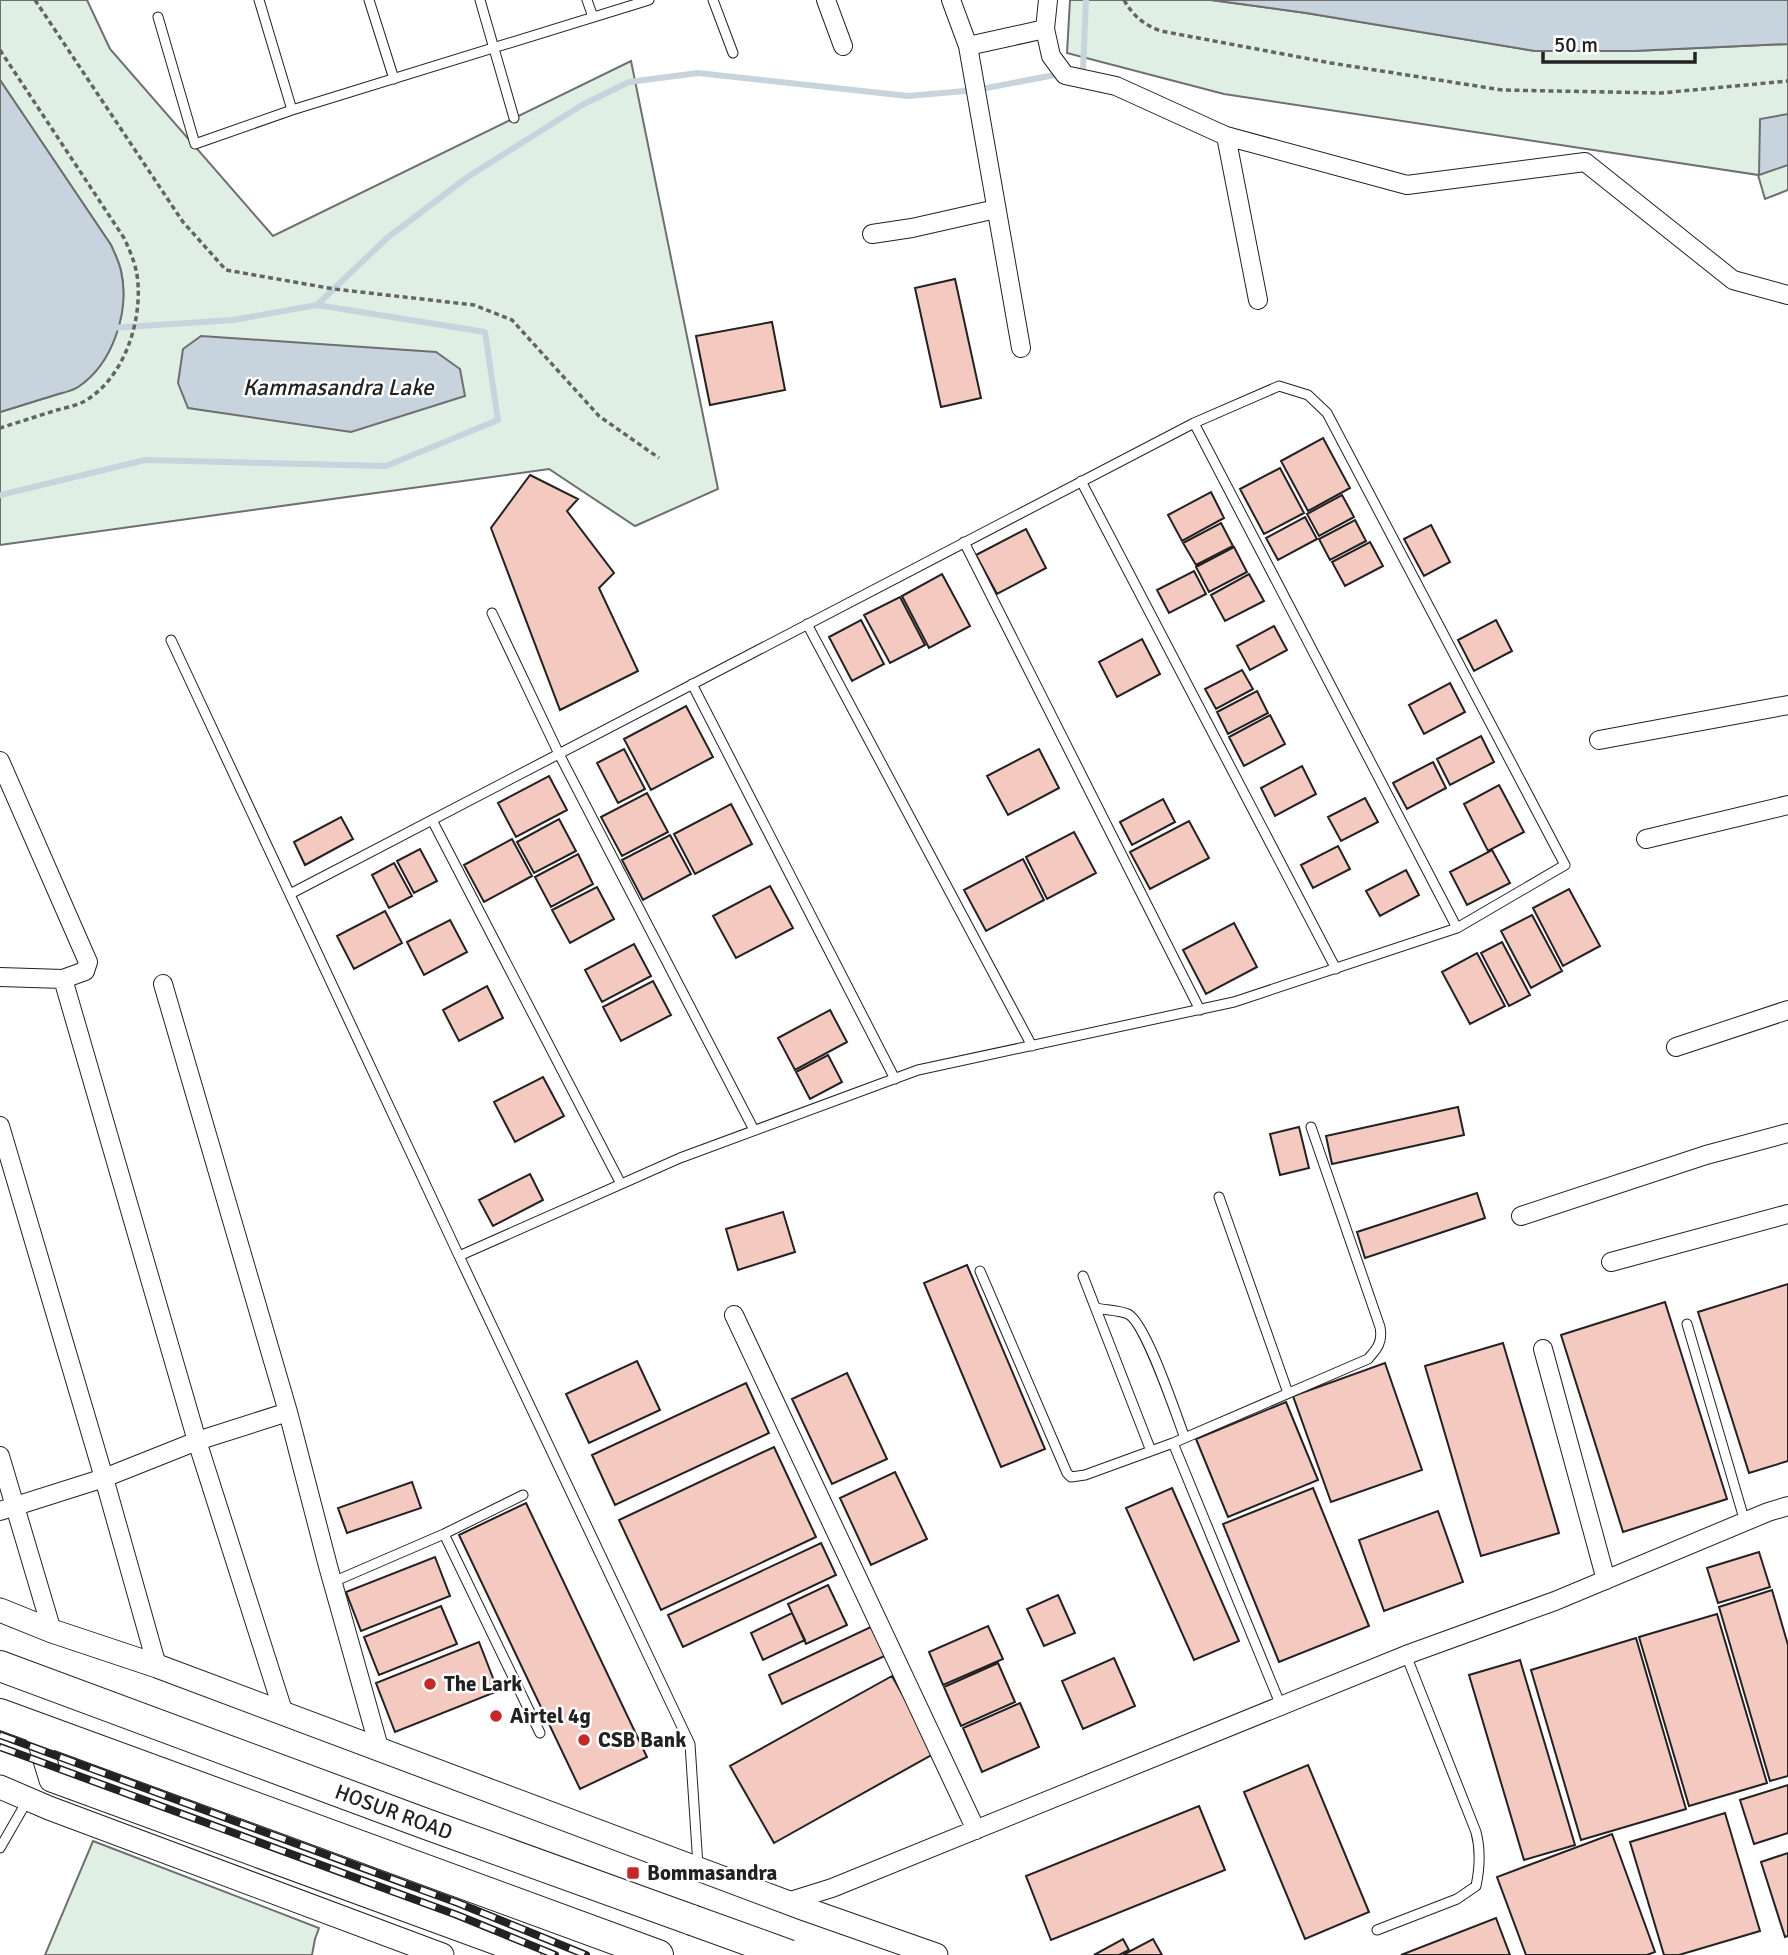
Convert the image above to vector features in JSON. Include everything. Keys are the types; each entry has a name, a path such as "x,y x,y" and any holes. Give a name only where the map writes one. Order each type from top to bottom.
{"highway":[{"name":"HOSUR ROAD","path":"0,1666 789,1955"},
{"name":"HOSUR ROAD","path":"0,1714 659,1955"}],"street":[{"path":"826,0 843,46"},
{"path":"951,0 968,46 1021,348"},
{"path":"1048,0 1045,29 1051,56 1065,75 1116,86 1226,136 1407,185 1585,162 1733,280 1788,295"},
{"path":"968,46 1045,29"},
{"path":"1226,136 1258,300"},
{"path":"872,234 996,209"},
{"path":"1599,740 1788,705"},
{"path":"0,761 88,962 85,971 63,979 0,977"},
{"path":"1646,839 1788,806"},
{"path":"63,979 197,1441 284,1714"},
{"path":"163,984 288,1412 380,1751"},
{"path":"1676,1047 1788,1010"},
{"path":"0,1126 157,1666"},
{"path":"1521,1216 1706,1155 1788,1133"},
{"path":"1611,1262 1788,1214"},
{"path":"734,1315 976,1830"},
{"path":"1543,1349 1606,1580"},
{"path":"7,1508 104,1478 197,1441 288,1412"},
{"path":"0,1456 7,1508 52,1631"},
{"path":"787,1902 832,1888 1406,1655 1555,1601 1788,1506"},
{"path":"0,1610 936,1955"},
{"path":"35,1727 51,1780 529,1955"},
{"path":"0,1787 442,1955"}],"lane":[{"path":"259,0 292,110"},
{"path":"369,0 394,79"},
{"path":"480,0 514,118"},
{"path":"587,0 593,17"},
{"path":"158,17 195,144 292,110 649,0"},
{"path":"713,0 733,53"},
{"path":"290,894 1081,481 1194,423 1279,386 1308,395 1327,413 1565,865 1457,928 1234,1002 918,1070 680,1158 459,1256"},
{"path":"1194,423 1457,928"},
{"path":"1081,481 1336,969"},
{"path":"964,542 1200,1010"},
{"path":"492,613 559,754 754,1130"},
{"path":"807,624 1032,1046"},
{"path":"171,640 690,1744 698,1869"},
{"path":"692,684 895,1079"},
{"path":"432,820 621,1184"},
{"path":"980,1271 1071,1477 1078,1477 1185,1438 1367,1359 1377,1349 1381,1339 1380,1327 1311,1127"},
{"path":"1219,1197 1287,1393"},
{"path":"1083,1276 1151,1451"},
{"path":"1096,1308 1129,1314 1139,1326 1150,1346 1185,1438"},
{"path":"1687,1324 1745,1522"},
{"path":"1172,1443 1281,1706"},
{"path":"333,1581 444,1534 523,1495"},
{"path":"444,1534 540,1733"},
{"path":"1377,1930 1457,1899 1476,1886 1480,1867 1476,1832 1406,1655"},
{"path":"0,1848 28,1799"}],"path":[{"path":"35,0 183,222 226,270 334,289 474,305 512,320 599,416 659,458"},
{"path":"1124,0 1138,19 1161,31 1331,63 1502,90 1661,93 1788,81"},
{"path":"0,50 124,238 131,253 138,285 136,315 126,352 97,391 82,402 0,428"}],"green space":[{"path":"0,0 87,0 110,49 273,236 631,61 718,489 635,526 549,469 0,545 0,412 72,390 90,377 100,365 116,335 123,302 123,286 120,268 111,245 0,80"},
{"path":"1070,0 1211,0 1535,51 1633,51 1788,44 1788,190 1765,199 1758,175 1224,94 1067,53"},
{"path":"93,1841 319,1928 312,1955 45,1955"}],"water":[{"path":"1211,0 1788,0 1788,44 1633,51 1535,51"},
{"path":"0,80 111,245 120,268 123,303 121,319 109,351 90,377 72,390 0,412"},
{"path":"1788,114 1788,165 1759,175 1760,119"},
{"name":"Kammasandra Lake","path":"201,336 436,352 460,369 465,396 351,432 188,408 178,383 183,349"}],"building":[{"path":"955,279 981,398 941,407 915,288"},
{"path":"772,322 785,390 710,405 696,336"},
{"path":"1323,438 1350,488 1308,511 1281,461"},
{"path":"1280,468 1304,513 1264,534 1240,489"},
{"path":"530,475 578,499 567,511 614,573 599,588 638,671 560,710 491,528"},
{"path":"1211,492 1224,518 1182,541 1168,515"},
{"path":"1342,495 1354,517 1319,536 1307,514"},
{"path":"1305,517 1317,539 1278,560 1266,538"},
{"path":"1355,520 1366,541 1330,560 1319,539"},
{"path":"1221,523 1233,546 1196,565 1183,543"},
{"path":"1431,525 1450,562 1424,576 1404,539"},
{"path":"1026,529 1046,568 997,594 976,555"},
{"path":"1370,542 1383,566 1345,586 1332,562"},
{"path":"1234,547 1247,572 1209,592 1196,567"},
{"path":"1194,571 1206,594 1169,613 1157,590"},
{"path":"942,574 970,626 929,648 902,596"},
{"path":"1249,574 1264,601 1225,621 1211,595"},
{"path":"900,597 925,645 890,663 864,615"},
{"path":"861,620 884,664 852,681 829,637"},
{"path":"1496,620 1512,651 1474,671 1458,640"},
{"path":"1274,626 1287,650 1250,670 1237,646"},
{"path":"1142,639 1160,674 1117,697 1099,662"},
{"path":"1242,670 1253,689 1216,709 1205,689"},
{"path":"1450,683 1465,712 1424,734 1409,705"},
{"path":"1257,691 1268,713 1228,734 1217,712"},
{"path":"686,706 713,757 651,790 624,739"},
{"path":"1270,715 1285,744 1244,766 1229,737"},
{"path":"1481,736 1494,762 1450,785 1437,759"},
{"path":"624,749 645,789 618,803 597,763"},
{"path":"1039,749 1059,788 1008,815 987,776"},
{"path":"1433,762 1446,788 1407,809 1393,783"},
{"path":"1302,766 1316,794 1275,816 1261,788"},
{"path":"549,776 567,810 516,837 498,803"},
{"path":"1499,785 1524,832 1488,851 1464,804"},
{"path":"647,793 668,832 622,856 601,817"},
{"path":"1365,798 1378,822 1341,841 1328,817"},
{"path":"1163,799 1175,822 1132,845 1120,822"},
{"path":"731,804 752,844 695,874 674,834"},
{"path":"341,817 353,839 305,865 294,842"},
{"path":"559,819 576,851 534,873 517,842"},
{"path":"1189,821 1209,858 1150,889 1130,852"},
{"path":"1074,832 1096,873 1047,899 1026,857"},
{"path":"670,835 691,874 643,900 622,860"},
{"path":"512,839 532,876 484,902 464,865"},
{"path":"1338,846 1350,869 1313,888 1301,865"},
{"path":"420,849 437,881 414,893 397,861"},
{"path":"1492,850 1510,883 1467,905 1450,872"},
{"path":"578,854 593,884 551,907 535,877"},
{"path":"1023,859 1044,900 986,931 964,890"},
{"path":"394,863 412,896 389,908 372,875"},
{"path":"1406,870 1419,895 1380,916 1366,891"},
{"path":"770,886 793,928 736,958 713,916"},
{"path":"597,887 614,919 570,943 552,910"},
{"path":"1569,889 1600,946 1563,966 1533,908"},
{"path":"385,911 402,943 354,969 337,936"},
{"path":"1532,915 1562,971 1531,988 1501,931"},
{"path":"450,920 467,952 424,975 407,942"},
{"path":"1234,923 1257,967 1206,994 1183,950"},
{"path":"1502,942 1530,995 1509,1006 1481,953"},
{"path":"634,944 651,976 602,1002 585,970"},
{"path":"1477,953 1505,1006 1470,1024 1442,972"},
{"path":"653,981 671,1015 621,1041 603,1007"},
{"path":"487,986 503,1018 459,1041 443,1010"},
{"path":"830,1010 847,1042 795,1070 778,1038"},
{"path":"828,1055 842,1082 810,1099 796,1072"},
{"path":"543,1077 564,1116 515,1142 494,1102"},
{"path":"1458,1107 1464,1135 1332,1164 1326,1136"},
{"path":"1299,1127 1309,1168 1280,1175 1270,1134"},
{"path":"530,1174 543,1200 493,1226 479,1200"},
{"path":"1477,1193 1485,1218 1365,1258 1357,1232"},
{"path":"783,1212 795,1252 738,1270 726,1229"},
{"path":"967,1265 1045,1449 1001,1467 924,1283"},
{"path":"1788,1284 1788,1461 1749,1473 1698,1312"},
{"path":"1665,1302 1727,1499 1623,1532 1561,1335"},
{"path":"1503,1343 1559,1533 1481,1556 1425,1366"},
{"path":"637,1361 660,1410 589,1443 566,1394"},
{"path":"1385,1363 1422,1470 1331,1502 1293,1396"},
{"path":"847,1373 887,1459 832,1484 792,1399"},
{"path":"746,1383 769,1433 615,1505 592,1455"},
{"path":"1286,1402 1318,1480 1228,1517 1196,1439"},
{"path":"774,1447 816,1537 661,1610 619,1520"},
{"path":"895,1472 927,1539 871,1565 840,1498"},
{"path":"412,1482 421,1508 347,1533 338,1508"},
{"path":"1172,1488 1239,1641 1194,1660 1126,1508"},
{"path":"1313,1488 1369,1626 1279,1662 1223,1524"},
{"path":"526,1503 647,1757 580,1789 459,1535"},
{"path":"1438,1511 1463,1582 1384,1611 1359,1540"},
{"path":"821,1543 836,1575 683,1647 668,1615"},
{"path":"1759,1552 1770,1587 1718,1603 1707,1568"},
{"path":"435,1557 450,1596 361,1631 346,1592"},
{"path":"828,1585 847,1625 806,1644 788,1604"},
{"path":"1772,1590 1788,1645 1788,1776 1770,1781 1719,1607"},
{"path":"1058,1595 1075,1633 1044,1646 1027,1609"},
{"path":"441,1606 457,1644 379,1675 364,1637"},
{"path":"792,1613 805,1640 763,1660 751,1633"},
{"path":"1717,1614 1767,1783 1689,1806 1639,1637"},
{"path":"877,1624 891,1653 782,1704 769,1675"},
{"path":"988,1626 1003,1659 943,1685 929,1652"},
{"path":"1636,1638 1686,1809 1581,1840 1531,1670"},
{"path":"479,1642 498,1691 395,1732 376,1683"},
{"path":"1114,1658 1135,1706 1083,1729 1062,1681"},
{"path":"1520,1660 1575,1845 1524,1860 1469,1675"},
{"path":"998,1663 1015,1702 961,1726 944,1687"},
{"path":"892,1676 935,1753 774,1843 730,1766"},
{"path":"1020,1703 1039,1747 982,1772 963,1728"},
{"path":"1308,1765 1369,1912 1305,1939 1244,1792"},
{"path":"1788,1785 1788,1833 1754,1844 1740,1800"},
{"path":"1199,1806 1225,1870 1051,1940 1026,1876"},
{"path":"1725,1813 1760,1931 1679,1955 1664,1955 1630,1842"},
{"path":"1612,1834 1655,1952 1647,1955 1526,1955 1497,1877"},
{"path":"1788,1853 1788,1936 1785,1937 1761,1862"},
{"path":"1496,1918 1510,1955 1401,1955"},
{"path":"1123,1939 1129,1950 1119,1955 1094,1955"},
{"path":"1153,1939 1162,1955 1123,1955"}],"waterway":[{"path":"1075,71 1083,70 1086,0"},
{"path":"317,305 387,238 469,176 582,105 629,82 698,73 908,96 976,90 1060,74"},
{"path":"0,495 145,460 386,466 498,420 485,332 317,305 233,320 111,328"}],"railway":[{"path":"0,1735 458,1903 586,1955"},
{"path":"0,1747 457,1915 555,1955"}],"place":[{"name":"The Lark","path":"430,1684"},
{"name":"Airtel 4g","path":"496,1716"},
{"name":"CSB Bank","path":"584,1740"},
{"name":"Bommasandra","path":"633,1873"}]}
